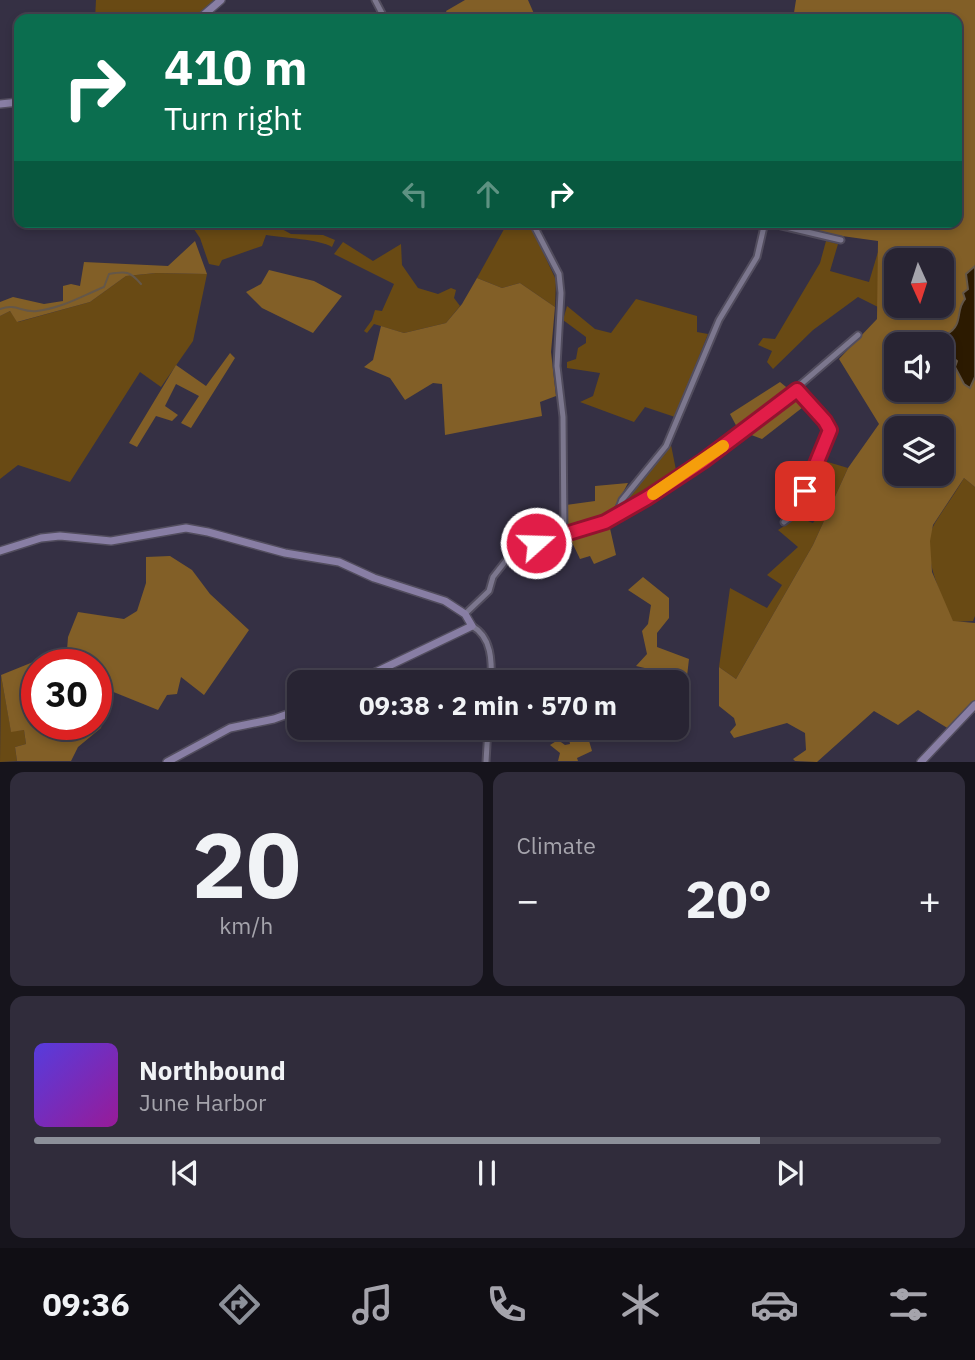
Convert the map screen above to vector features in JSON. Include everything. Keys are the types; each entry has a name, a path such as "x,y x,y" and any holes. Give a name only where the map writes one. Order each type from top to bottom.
{"street":[{"path":"205,14 220,0"},
{"path":"535,228 559,274 560,283 557,366 564,417 564,532"},
{"path":"616,516 622,500 666,446 719,320 757,257 764,228"},
{"path":"790,228 841,240"},
{"path":"465,614 489,591 493,577 508,558 526,545 605,522 703,461 797,390 858,335"},
{"path":"784,522 796,513 830,430 820,414 797,390"},
{"path":"0,551 41,538 60,536 111,541 186,528 228,535 285,553 339,562 374,578 445,601 465,614 472,626 482,634 489,651 490,670"},
{"path":"380,670 472,626"},
{"path":"921,761 975,705"},
{"path":"167,761 230,728 287,714"},
{"path":"486,761 487,740"}],"shaded area":[{"path":"96,0 217,0 201,14 95,14"},
{"path":"465,0 528,0 534,14 448,14 446,11"},
{"path":"796,0 975,0 975,487 964,478 933,525 930,541 932,572 953,621 975,623 975,701 949,729 918,710 898,725 874,711 817,762 795,761 793,759 806,750 805,733 787,723 734,738 730,732 736,725 734,718 719,706 719,667 736,679 813,545 848,468 879,424 839,359 877,319 878,241 801,228 962,228 962,14 794,14"},
{"path":"193,228 280,228 291,234 323,235 335,240 332,247 310,240 266,235 262,246 222,260 219,266 209,264 200,238"},
{"path":"505,228 532,228 556,280 555,307 520,283 502,288 477,278"},
{"path":"195,241 207,274 156,273 126,276 90,302 17,322 10,311 0,316 0,302 13,297 44,304 63,301 63,286 80,286 84,262 168,266"},
{"path":"826,241 838,244 830,271 869,282 878,252 878,307 858,297 813,330 773,369 767,362 772,351 758,345 763,338 775,339 820,263"},
{"path":"343,242 373,261 401,244 402,265 418,288 438,294 451,288 456,290 454,298 460,306 446,323 404,333 374,324 367,333 364,331 375,310 382,311 394,284 334,254"},
{"path":"975,266 975,377 970,388 964,384 955,367 957,361 954,359 954,332 950,332 958,322 960,308 965,299 963,293 968,289 966,274"},
{"path":"269,270 314,281 342,296 313,333 262,308 246,292 261,284"},
{"path":"156,273 207,274 193,341 161,387 140,372 70,482 18,465 0,479 0,316 10,311 18,322 90,302 126,276"},
{"path":"477,278 502,288 520,283 555,307 551,352 556,396 540,402 542,416 445,435 442,384 433,383 405,400 390,378 364,367 373,360 381,326 404,333 446,323 462,304"},
{"path":"636,299 697,316 697,332 708,334 675,417 645,407 634,422 580,402 593,396 600,373 567,368 567,362 576,359 578,348 586,343 586,337 563,320 567,306 595,329 611,333"},
{"path":"230,353 235,358 191,428 181,423 199,396 176,384 165,406 178,415 172,421 156,416 137,447 129,443 176,365 206,386"},
{"path":"780,382 791,391 739,431 730,414"},
{"path":"795,395 803,398 807,404 762,439 746,433"},
{"path":"671,445 677,475 621,511 625,500"},
{"path":"821,460 848,468 813,545 736,679 719,667 730,588 767,608 782,585 767,575 798,547 778,530 798,517 813,523 827,504 818,495 809,509 801,505"},
{"path":"964,478 975,487 975,616 973,621 953,622 938,587 929,547 930,534 935,523"},
{"path":"628,483 606,516 568,528 566,505 595,501 595,486"},
{"path":"609,524 616,555 594,564 590,556 580,559 569,536"},
{"path":"170,556 192,570 210,594 249,630 204,695 181,677 177,694 167,695 158,710 112,691 112,649 67,649 68,637 78,612 124,619 137,611 146,583 146,557"},
{"path":"643,577 669,598 669,618 657,633 657,647 689,659 688,670 654,670 636,666 647,654 642,631 648,624 651,605 628,590"},
{"path":"21,667 21,730 11,732 1,675"},
{"path":"1,675 11,731 21,730 21,740 25,740 26,744 15,747 17,761 0,762"},
{"path":"25,740 86,740 78,747 71,761 17,761 15,747 26,744"},
{"path":"558,740 565,745 570,744 569,740 589,740 592,751 577,758 578,761 558,761 560,753 550,745"}],"waterway":[{"path":"0,309 11,307 32,311 55,307 104,287 109,274 120,272 127,273 141,284"}],"slow traffic":[{"path":"653,494 723,446"}],"route":[{"path":"536,543 564,532 605,522 647,498 703,461 797,390 814,407 830,430 805,491"}]}
